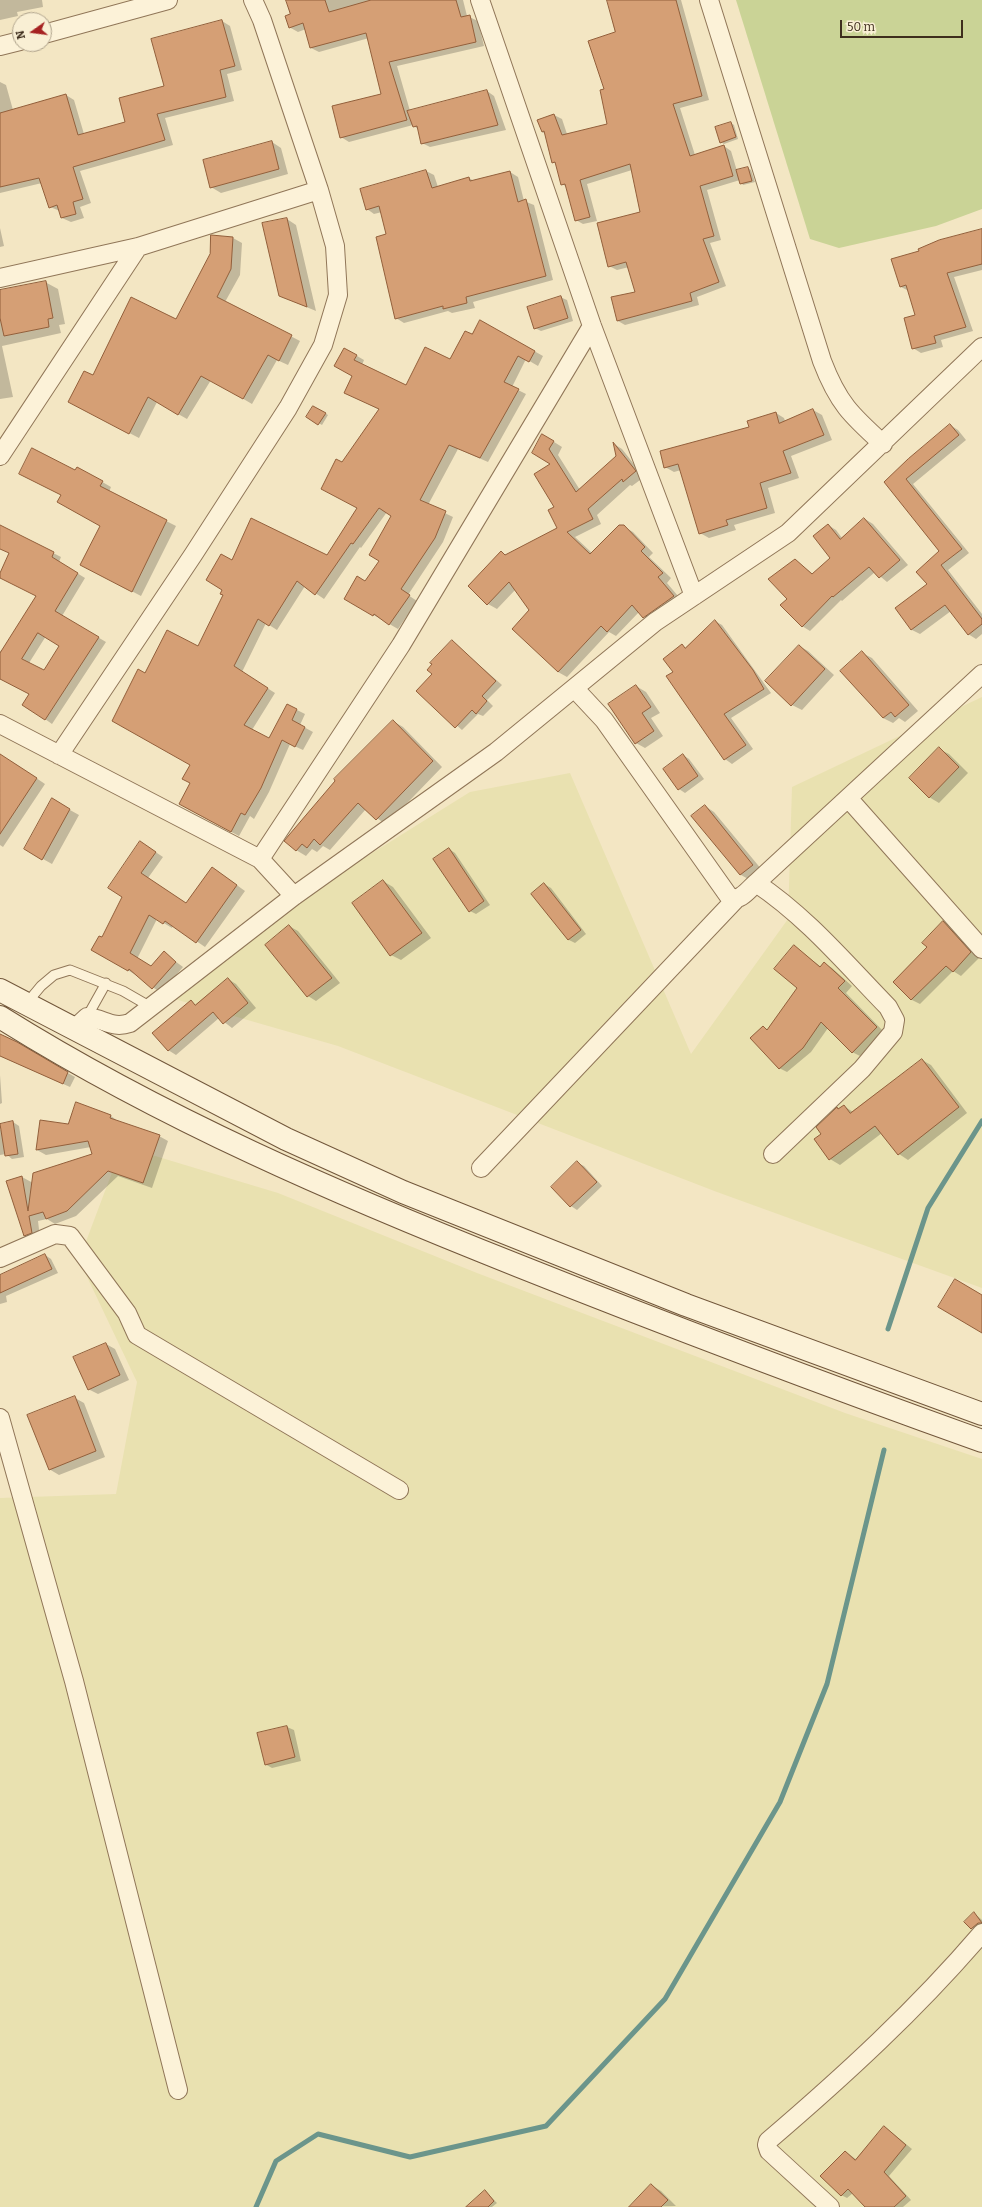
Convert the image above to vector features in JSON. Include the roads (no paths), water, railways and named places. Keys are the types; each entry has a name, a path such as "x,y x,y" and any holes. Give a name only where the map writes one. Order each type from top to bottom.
{"main road":[{"path":"0,990 25,1005 80,1023 286,1139 403,1192 686,1305 982,1414"},
{"path":"0,1017 47,1046 143,1100 392,1216 677,1329 982,1441"}],"street":[{"path":"52,32 168,0"},
{"path":"59,755 193,555 288,408 323,345 338,295 335,246 319,190 262,20 253,0"},
{"path":"480,0 592,326 694,596"},
{"path":"709,0 822,362 832,387 848,411 883,444"},
{"path":"0,46 12,43"},
{"path":"0,278 138,247 319,190"},
{"path":"0,456 138,247"},
{"path":"260,859 401,645 592,326"},
{"path":"80,1023 97,1018 119,1027 130,1023 149,1006 294,896 496,752 655,622 788,533 883,444 982,347"},
{"path":"481,1168 735,900 756,883 982,674"},
{"path":"574,689 604,720 730,898 735,900"},
{"path":"0,724 260,859 294,896"},
{"path":"848,798 982,949"},
{"path":"756,883 791,909 809,925 888,1007 895,1020 893,1032 862,1069 773,1154"},
{"path":"0,1258 56,1234 70,1236 127,1313 137,1335 399,1490"},
{"path":"0,1418 74,1681 178,2090"},
{"path":"830,2207 769,2151 767,2145 768,2141 872,2050 952,1968 982,1933"}],"lane":[{"path":"25,1005 41,986 54,975 70,970 106,983 149,1006"},
{"path":"80,1023 106,983"}],"waterway":[{"path":"888,1329 928,1208 982,1121"},
{"path":"256,2207 276,2161 318,2134 410,2157 546,2126 665,1999 780,1802 827,1684 884,1450"}]}
